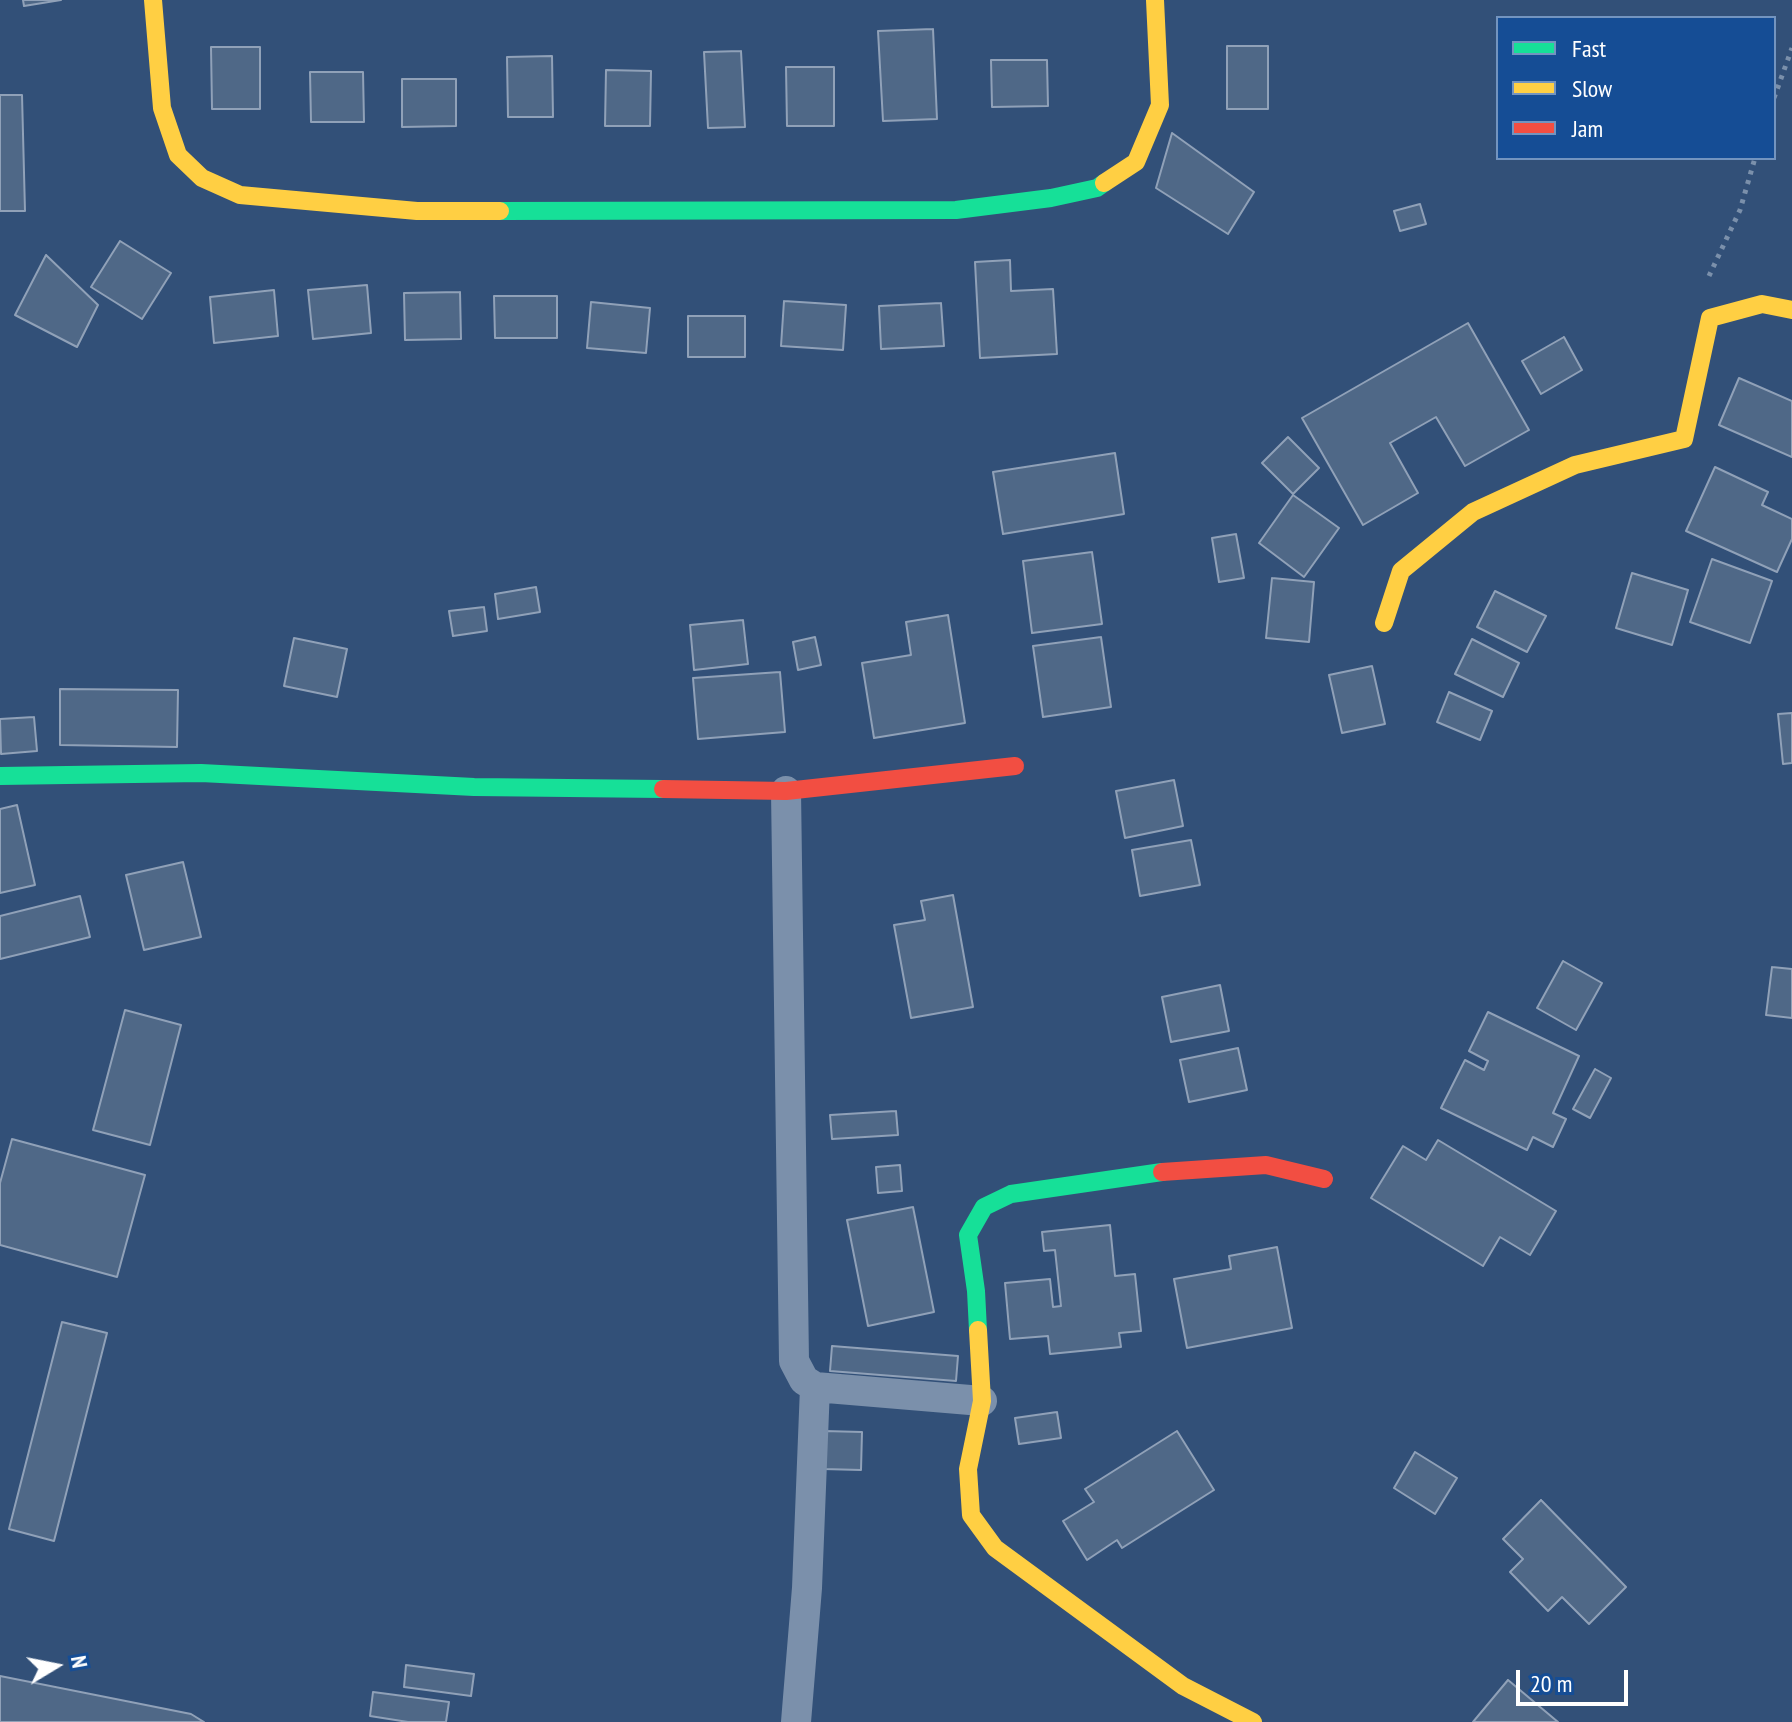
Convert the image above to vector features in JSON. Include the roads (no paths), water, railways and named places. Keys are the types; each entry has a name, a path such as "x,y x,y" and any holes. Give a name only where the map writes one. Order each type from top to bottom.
{"street":[{"path":"153,0 162,108 178,155 202,178 240,195 316,204 433,211 956,210 1051,198 1097,188 1136,162 1160,105 1155,0"},
{"path":"1384,623 1401,571 1473,512 1575,465 1684,439 1710,318 1762,304 1792,310"},
{"path":"0,776 201,773 474,787 786,791 1015,766"},
{"path":"786,791 794,1361 804,1380 815,1387 982,1401"},
{"path":"1253,1722 1183,1686 995,1548 971,1515 968,1469 982,1401 976,1291 968,1235 984,1207 1011,1194 1162,1172 1266,1165 1324,1179"},
{"path":"796,1722 807,1588 815,1387"}]}
